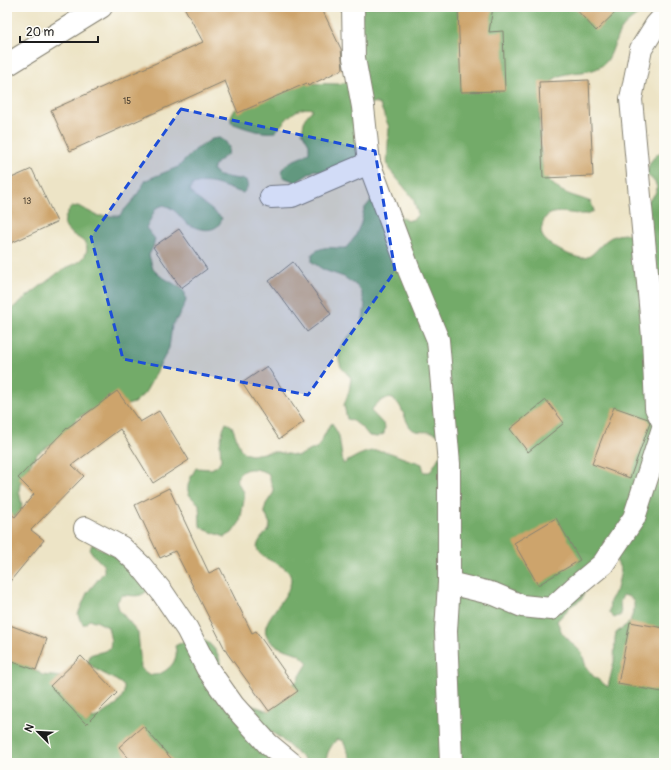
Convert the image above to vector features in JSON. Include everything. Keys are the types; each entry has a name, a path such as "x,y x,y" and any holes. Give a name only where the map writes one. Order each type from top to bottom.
{"street":[{"path":"7,65 101,7"},
{"path":"353,7 354,58 363,106 369,163 409,270 438,340 449,464 449,583 446,631 451,763"},
{"path":"449,583 494,594 522,606 551,609 603,564 634,518 664,424 656,408 653,336 631,99 641,49 656,25 664,16"},
{"path":"271,197 292,196 369,163"},
{"path":"85,528 121,546 141,566 162,592 187,629 207,668 233,705 268,744 291,763"}],"highlighted area":[{"path":"181,109 375,151 395,271 308,395 123,359 91,237"}],"green space":[{"path":"363,7 649,7 624,27 619,34 608,60 605,63 593,70 559,76 553,80 546,91 540,110 540,146 542,163 546,176 553,184 567,194 591,202 594,211 585,214 562,212 552,213 545,218 542,224 541,232 542,236 555,248 573,256 583,258 590,256 611,237 639,233 641,206 654,195 657,188 656,184 647,175 648,167 654,157 664,150 664,763 350,763 351,759 343,741 337,739 329,750 326,763 308,763 269,730 282,763 7,763 7,658 26,665 42,675 62,677 88,716 94,719 117,705 124,693 124,686 96,669 88,662 90,655 110,648 111,641 108,627 96,621 89,620 84,625 78,614 87,593 104,572 104,566 90,550 92,544 117,557 121,563 140,572 149,589 140,595 122,595 117,602 119,610 138,632 141,668 150,675 159,674 172,665 176,654 175,646 188,641 203,640 209,643 216,652 220,659 219,668 243,708 248,704 269,711 274,708 284,691 297,681 308,663 298,654 275,645 266,634 266,628 271,615 286,594 291,580 289,573 260,554 257,548 260,540 269,530 270,524 264,511 266,504 274,492 268,473 250,469 239,475 236,480 244,492 240,522 232,533 225,537 206,530 200,526 199,504 191,497 188,491 190,481 196,468 211,469 217,466 221,460 220,444 226,423 232,426 240,448 244,453 251,455 277,452 298,456 318,447 332,423 339,436 343,464 358,455 371,451 385,451 422,464 424,472 430,472 444,449 441,436 433,432 412,429 402,409 395,400 385,399 380,401 371,411 385,426 384,434 377,437 369,436 360,426 347,419 344,405 349,391 351,378 341,367 339,353 345,340 360,325 363,319 365,305 361,291 357,286 344,277 324,270 312,262 312,254 320,249 346,248 355,237 361,223 364,209 373,198 407,221 414,219 418,214 413,198 389,169 387,162 389,127 380,105 374,102 368,106 363,158 321,172 315,170 296,182 283,177 281,171 287,164 309,152 309,144 302,132 305,118 313,109 301,109 291,115 275,132 247,129 231,123 231,116 234,110 303,83 339,84 353,80","holes":["615,558 621,570 617,589 610,601 609,613 614,618 621,615 620,602 623,595 630,597 634,602 634,609 630,622 616,633 614,662 608,687 593,676 586,667 582,653 562,633 557,621 571,606 582,599 589,579"]},
{"path":"219,138 225,141 229,147 228,154 216,163 213,170 219,176 246,180 248,187 243,193 213,183 193,184 190,190 194,196 222,218 217,227 208,230 193,226 187,223 174,210 164,205 156,208 146,228 155,239 149,255 153,269 159,275 181,288 185,293 186,301 172,326 169,348 155,375 145,393 134,403 92,410 79,417 70,429 38,453 30,464 20,484 19,491 22,505 20,512 7,522 7,313 58,272 78,262 85,256 87,247 84,242 68,230 65,225 65,217 71,207 78,206 98,216 119,216 135,198 146,180 178,167 195,150 212,139"}],"building":[{"path":"184,7 321,7 341,49 343,69 308,86 307,83 238,113 225,81 70,151 51,110 203,42"},
{"path":"458,7 493,7 489,32 503,31 505,91 461,92"},
{"path":"574,7 621,7 596,31"},
{"path":"589,80 593,176 543,178 539,82"},
{"path":"32,169 57,222 7,245 7,180"},
{"path":"179,229 207,269 181,288 153,247"},
{"path":"293,262 331,314 307,332 269,281"},
{"path":"267,366 304,422 279,439 242,383"},
{"path":"117,391 140,422 159,411 189,460 153,483 120,429 72,465 84,476 31,530 44,540 7,585 7,511 15,517 34,494 18,478 67,428"},
{"path":"546,400 564,423 528,452 510,429"},
{"path":"614,407 648,419 650,423 630,478 592,464"},
{"path":"169,488 209,573 220,568 252,633 256,631 298,691 269,711 227,653 175,551 160,558 135,505"},
{"path":"556,518 580,560 538,585 514,543"},
{"path":"630,622 664,628 664,680 662,692 618,684"},
{"path":"7,624 47,639 36,670 7,660"},
{"path":"81,656 117,693 86,724 50,686"},
{"path":"143,726 175,763 133,763 119,747"}]}
